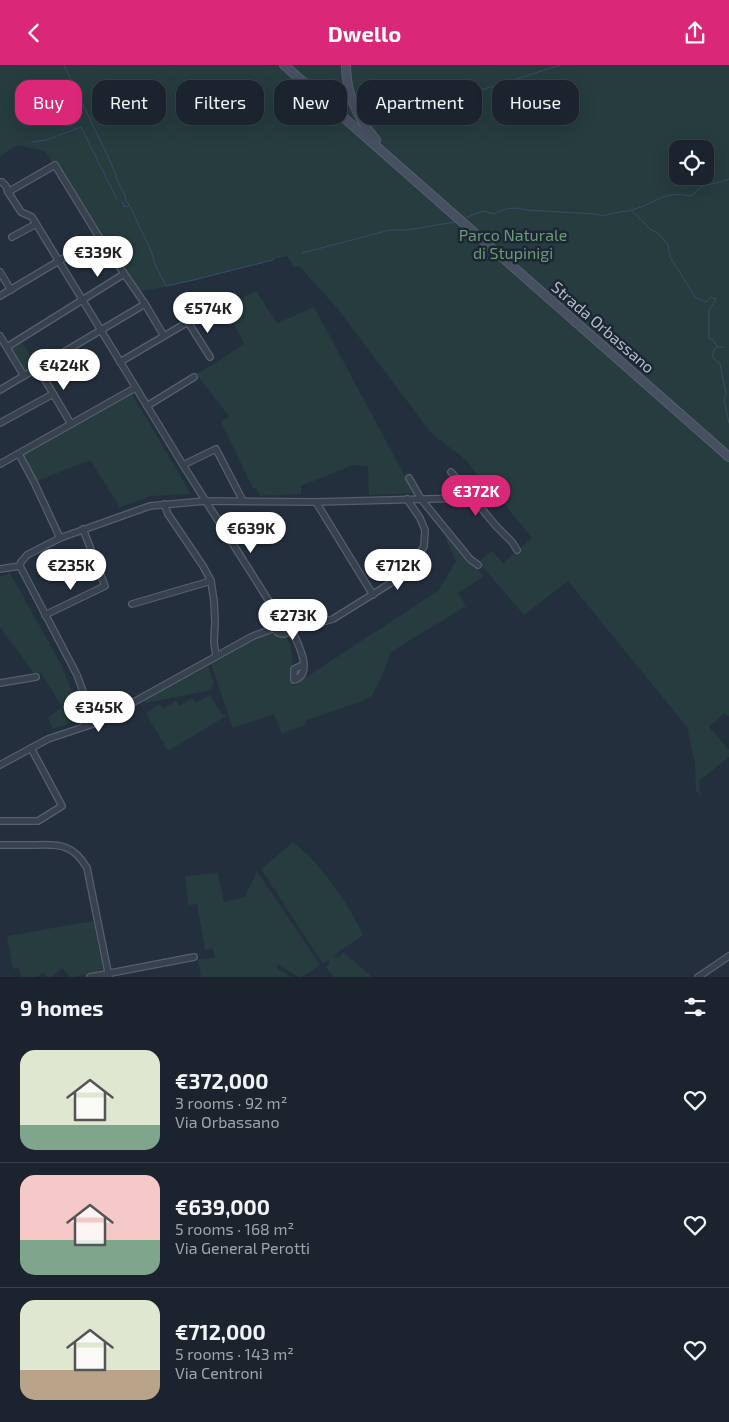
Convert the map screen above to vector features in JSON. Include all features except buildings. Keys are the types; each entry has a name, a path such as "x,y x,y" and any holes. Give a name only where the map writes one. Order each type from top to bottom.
{"main road":[{"name":"Strada Orbassano","path":"284,65 301,80"},
{"name":"Strada Orbassano","path":"346,65 349,90 366,134"},
{"path":"347,117 352,113 349,90"},
{"name":"Strada Orbassano","path":"347,121 366,134 729,457"}],"street":[{"path":"7,189 55,165 99,237 145,304 164,336"},
{"path":"0,182 7,189 21,212 32,217 135,388 279,617"},
{"path":"12,237 36,224"},
{"path":"0,296 99,237"},
{"path":"0,272 11,290"},
{"path":"7,347 124,274"},
{"path":"0,390 145,304"},
{"path":"120,362 191,321 210,357"},
{"path":"0,336 24,377"},
{"path":"38,368 71,424"},
{"path":"147,406 194,377"},
{"path":"0,464 135,388"},
{"path":"0,423 53,394"},
{"path":"183,465 216,449 243,501"},
{"path":"18,454 34,482 60,538"},
{"path":"452,472 517,550"},
{"path":"409,478 421,499 470,559 478,565"},
{"path":"291,626 319,623 333,619 410,571 424,546 425,530 420,518 407,499"},
{"path":"20,566 27,555 60,538 150,506 206,501 316,502 498,499"},
{"path":"316,502 373,595"},
{"path":"164,505 211,581 214,601 216,656"},
{"path":"46,615 105,586 83,529"},
{"path":"0,569 20,566"},
{"path":"20,566 77,675 88,707 89,717 85,725 80,728"},
{"path":"132,604 211,581"},
{"path":"275,628 275,621 279,617 288,618 302,655 303,665"},
{"path":"275,628 281,633 287,633 291,626"},
{"path":"0,765 48,739 96,723 253,636 275,628"},
{"path":"0,683 36,677"},
{"path":"89,717 107,716"},
{"path":"0,821 38,821 62,806 31,748"},
{"path":"0,845 55,844 71,850 82,859 87,867 109,975"},
{"path":"90,977 109,975 194,957"},
{"path":"698,977 729,957"}],"green space":[{"name":"Parco Naturale di Stupinigi","path":"0,65 729,65 729,716 724,713 709,727 729,750 729,757 699,781 700,795 696,791 695,764 687,727 568,581 524,615 478,562 492,551 503,563 532,538 496,494 491,493 466,460 431,433 337,308 299,266 294,267 287,256 198,280 139,292 45,151 18,145 0,156"},
{"path":"256,291 277,323 314,307 414,493 369,495 368,466 353,465 301,486 301,494 260,496 256,488 253,488 221,422 229,416 196,374 244,344 225,306"},
{"path":"22,342 36,365 25,372 11,349"},
{"path":"132,394 191,494 151,496 120,507 90,460 37,481 23,455"},
{"path":"438,521 484,576 458,593 466,606 391,652 372,696 363,701 307,720 304,725 282,734 274,714 233,728 211,664 257,637 274,632 280,637 286,637 291,646 291,677 293,686 439,590 456,561"},
{"path":"10,573 62,666 80,714 80,719 53,729 48,718 62,707 41,673 34,673 0,627 0,577"},
{"path":"208,666 214,684 211,685 212,690 145,703 144,700"},
{"path":"210,695 222,715 225,714 226,716 168,751 146,713 160,704 163,709 176,701 180,706 192,698 196,703"},
{"path":"293,842 313,861 333,885 350,910 363,935 334,955 337,958 344,953 372,977 334,977 326,967 330,963 328,960 323,964 261,869"},
{"path":"257,871 320,965 302,977 277,964 277,969 291,977 201,977 198,960 215,958 212,948 205,950 197,904 188,905 185,876 218,873 224,902 245,897"},
{"path":"93,921 103,969 74,977 70,977 62,968 52,977 47,977 43,973 37,977 21,977 19,968 13,969 7,936"}],"waterway":[{"path":"64,65 110,161 126,201 166,286 273,260"},
{"path":"482,90 561,65"},
{"path":"353,90 357,101"},
{"path":"32,142 46,140 81,127 117,199"},
{"path":"467,217 483,211 494,214 506,209 515,208 604,216 634,210 668,195 691,196 701,187 729,179"},
{"path":"122,202 125,207 129,206"},
{"path":"631,210 650,229 659,234 668,245 670,257 696,298 706,302 711,297 716,299 709,310 709,338 717,346 713,352 713,358 720,364 729,423"},
{"path":"302,253 390,230 407,230 455,222"},
{"path":"718,347 724,347"}]}
